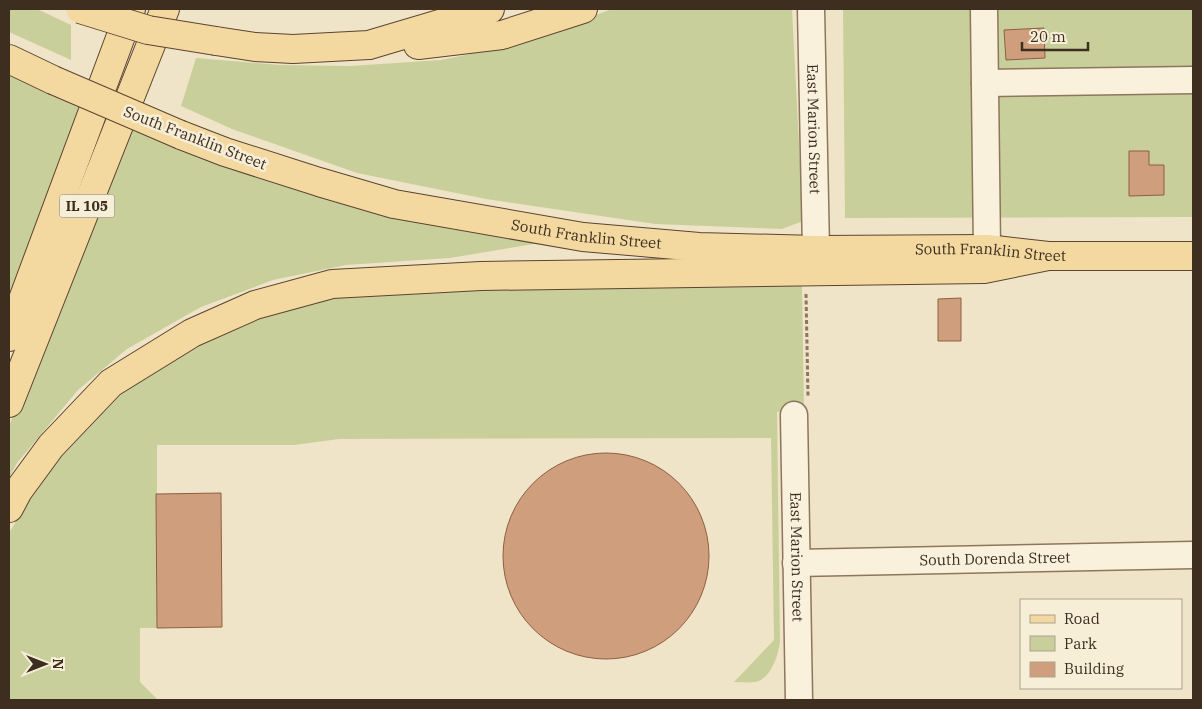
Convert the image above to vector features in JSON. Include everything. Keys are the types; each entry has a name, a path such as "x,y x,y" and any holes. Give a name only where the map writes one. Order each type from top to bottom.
{"main road":[{"path":"80,9 148,30 256,47 293,49 369,45 416,45 502,35 583,9"},
{"path":"9,337 131,9"},
{"name":"IL 105","path":"9,403 165,9"},
{"path":"369,45 490,9"},
{"name":"South Franklin Street","path":"9,59 52,80 181,135 235,155 319,182 394,204 583,237 699,247 816,250 987,249 1048,256 1193,256"},
{"path":"9,508 18,491 51,446 111,384 201,329 255,305 332,284 481,276 984,269 1048,256"}],"street":[{"name":"East Marion Street","path":"811,9 816,250"},
{"path":"984,9 987,249"},
{"path":"985,83 1193,80"},
{"name":"East Marion Street","path":"799,700 796,563 801,408"},
{"name":"South Dorenda Street","path":"796,563 1193,555"}],"path":[{"path":"801,408 806,289"}],"green space":[{"path":"9,9 37,9 71,25 71,60 9,32"},
{"path":"612,9 792,9 803,221 782,229 655,224 486,199 357,173 232,129 181,106 196,58 280,65 350,66 441,60 515,45"},
{"path":"843,9 1193,9 1193,217 845,218"},
{"path":"9,71 82,109 9,301"},
{"path":"128,129 314,191 546,242 450,258 346,265 273,280 201,307 127,349 78,390 17,463 9,478 9,426"},
{"path":"802,285 804,411 777,412 780,642 773,666 761,680 755,682 734,682 774,640 771,438 339,439 294,445 157,445 157,628 140,628 140,682 158,700 9,700 9,533 47,470 122,391 153,367 239,322 357,291"}],"building":[{"path":"1044,28 1045,58 1006,60 1004,30"},
{"path":"1129,151 1149,151 1149,165 1164,165 1164,195 1129,196"},
{"path":"961,298 961,341 938,341 938,299"},
{"path":"606,453 626,455 645,461 663,470 679,483 692,499 701,517 707,536 709,556 707,576 701,595 692,613 679,629 663,642 645,651 626,657 606,659 586,657 567,651 549,642 533,629 520,613 511,595 505,576 503,556 505,536 511,517 520,499 533,483 549,470 567,461 586,455"},
{"path":"221,493 222,627 157,628 156,494"}]}
